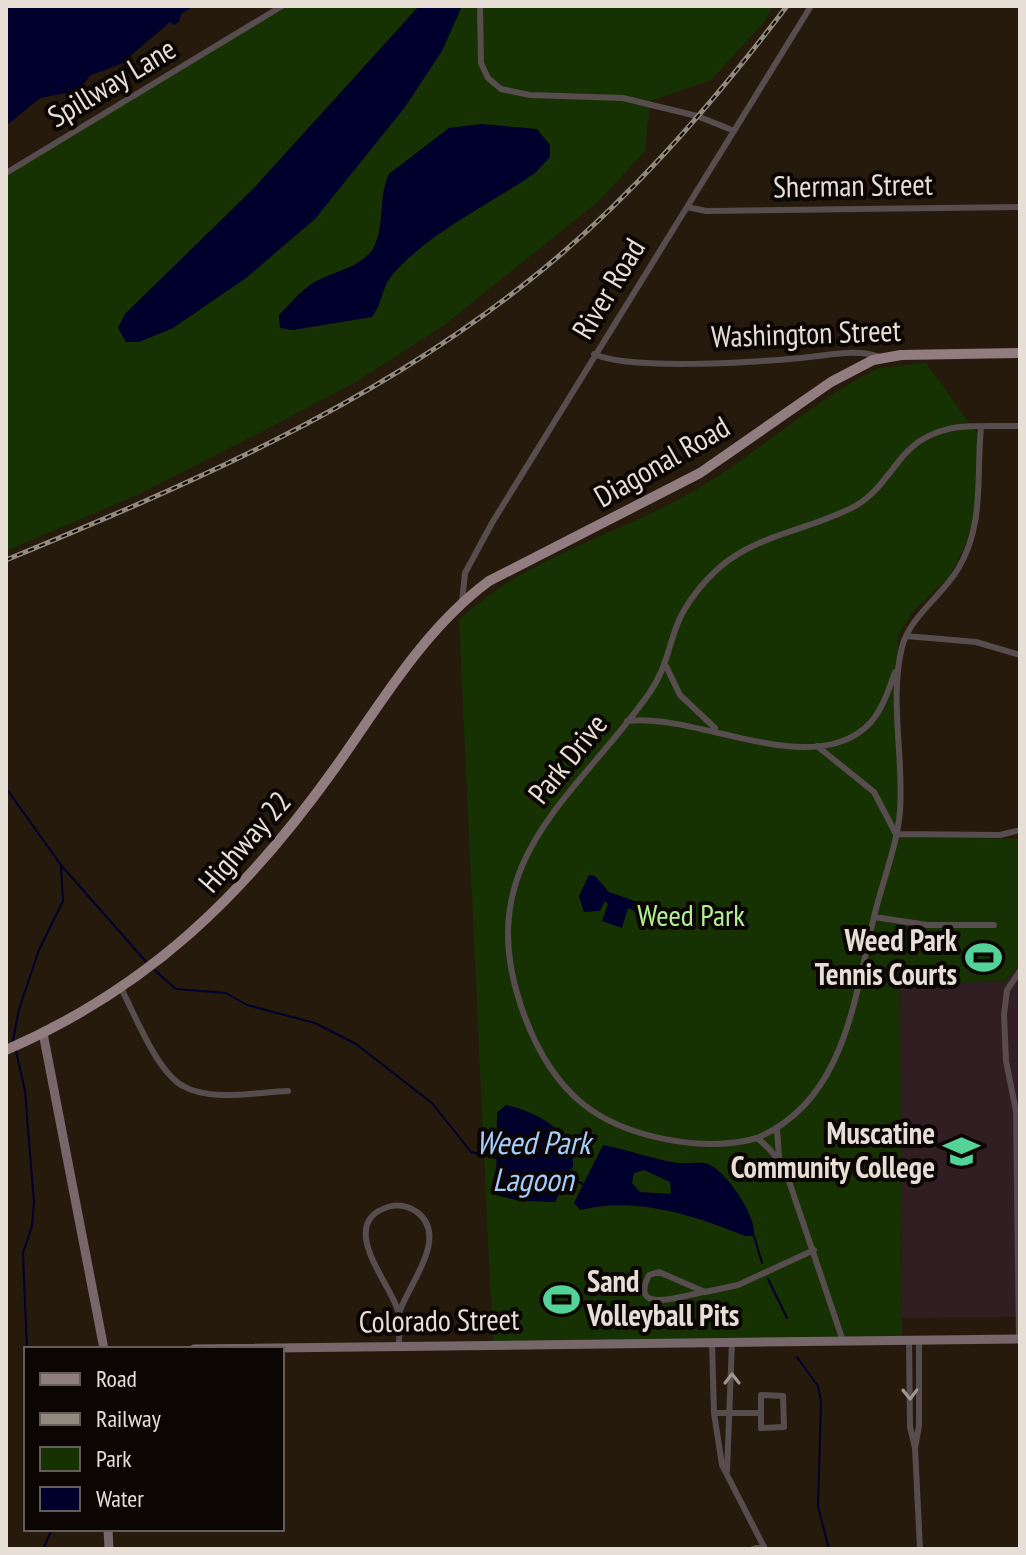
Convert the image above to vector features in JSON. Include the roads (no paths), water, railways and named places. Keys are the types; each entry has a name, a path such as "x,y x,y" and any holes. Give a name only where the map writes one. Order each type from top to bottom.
{"main road":[{"name":"Washington Street","path":"881,358 1020,353"},
{"name":"Diagonal Road","path":"462,602 505,570 624,515 700,473 840,376 881,358"},
{"name":"Highway 22","path":"6,1050 43,1033 121,988 201,927 251,877 300,817 431,636 462,602"}],"street":[{"name":"Spillway Lane","path":"6,173 282,6"},
{"path":"480,6 481,63 488,78 501,89 530,95 623,98 697,116 732,130"},
{"name":"River Road","path":"462,602 462,584 473,556 594,354 811,6"},
{"name":"Sherman Street","path":"687,207 706,211 1020,207"},
{"name":"Washington Street","path":"594,354 608,361 652,362 786,359 862,352 881,358"},
{"name":"Park Drive","path":"981,427 980,486 971,542 957,571 906,636 898,665 891,800 896,834 851,1017 836,1059 813,1097 777,1129 757,1138 731,1143 687,1140 632,1129 600,1115 575,1097 551,1069 525,1018 514,987 507,948 508,928 522,864 550,814 627,721 666,666 683,612 709,578 730,559 858,504 876,490 920,438 942,430 981,427 1020,426"},
{"path":"906,636 976,642 1020,655"},
{"path":"627,721 665,720 746,739 817,746 842,741 871,722 898,665"},
{"path":"666,666 680,695 720,732"},
{"path":"817,746 891,800 896,834 993,835 1020,830"},
{"path":"874,917 927,925 994,925"},
{"path":"1020,971 1007,990 1004,1015 1006,1061 1016,1111 1020,1339"},
{"path":"121,988 166,1070 184,1087 202,1092 288,1091"},
{"path":"43,1033 104,1347"},
{"path":"777,1129 779,1160 814,1250 843,1341"},
{"path":"757,1138 779,1160"},
{"path":"399,1313 369,1254 366,1238 372,1219 382,1209 396,1205 406,1206 422,1216 430,1236 427,1253 399,1313 399,1345"},
{"path":"705,1292 659,1272 649,1275 646,1282 649,1295 659,1301 705,1292 738,1285 814,1250"},
{"name":"Colorado Street","path":"284,1347 1020,1339"},
{"path":"914,1340 910,1427 915,1448 920,1549"},
{"path":"712,1342 714,1413 722,1465 764,1547 753,1549"},
{"path":"727,1471 732,1413 732,1342"},
{"path":"761,1395 783,1396 784,1427 761,1428 761,1413 761,1395"},
{"path":"714,1413 761,1413"}],"water":[{"path":"6,6 194,6 181,14 179,22 174,25 170,22 121,64 91,75 77,91 40,98 6,126"},
{"path":"419,6 462,6 442,51 405,107 315,219 246,278 173,328 139,342 126,342 118,328 125,314 253,189"},
{"path":"481,124 537,129 550,145 550,157 535,173 442,232 408,259 389,279 372,317 293,330 280,328 279,315 306,288 354,265 374,247 389,174 449,128"},
{"path":"589,875 595,876 609,892 646,905 642,914 628,908 622,928 602,921 608,904 605,901 600,911 584,912 579,896"},
{"name":"Weed Park Lagoon","path":"506,1105 540,1118 560,1133 567,1143 573,1166 555,1202 520,1201 496,1195 497,1113"},
{"name":"Weed Park Lagoon","path":"603,1145 677,1163 705,1163 723,1175 739,1195 751,1217 754,1236 745,1236 664,1210 622,1205 580,1210 574,1203","holes":["644,1170 670,1182 671,1194 640,1192 632,1183 634,1173"]}],"waterway":[{"path":"6,788 61,865 148,964"},
{"path":"13,1041 19,1009 39,950 63,901 61,866"},
{"path":"152,968 176,989 226,993 247,1005 315,1023 356,1044 432,1103 471,1152 496,1158"},
{"path":"16,1051 25,1091 34,1203 32,1226 23,1253 27,1347"},
{"path":"568,1177 583,1184"},
{"path":"754,1236 762,1263"},
{"path":"768,1279 787,1318"},
{"path":"797,1357 818,1386 821,1401 818,1507 829,1549"},
{"path":"43,1549 51,1531"}],"railway":[{"path":"6,560 141,503 274,441 338,407 463,330 559,256 630,190 696,118 787,6"}],"place":[{"name":"Weed Park Tennis Courts","path":"983,958"},
{"name":"Muscatine Community College","path":"961,1151"},
{"name":"Sand Volleyball Pits","path":"561,1299"}],"park label":[{"name":"Weed Park","path":"691,916"}]}
